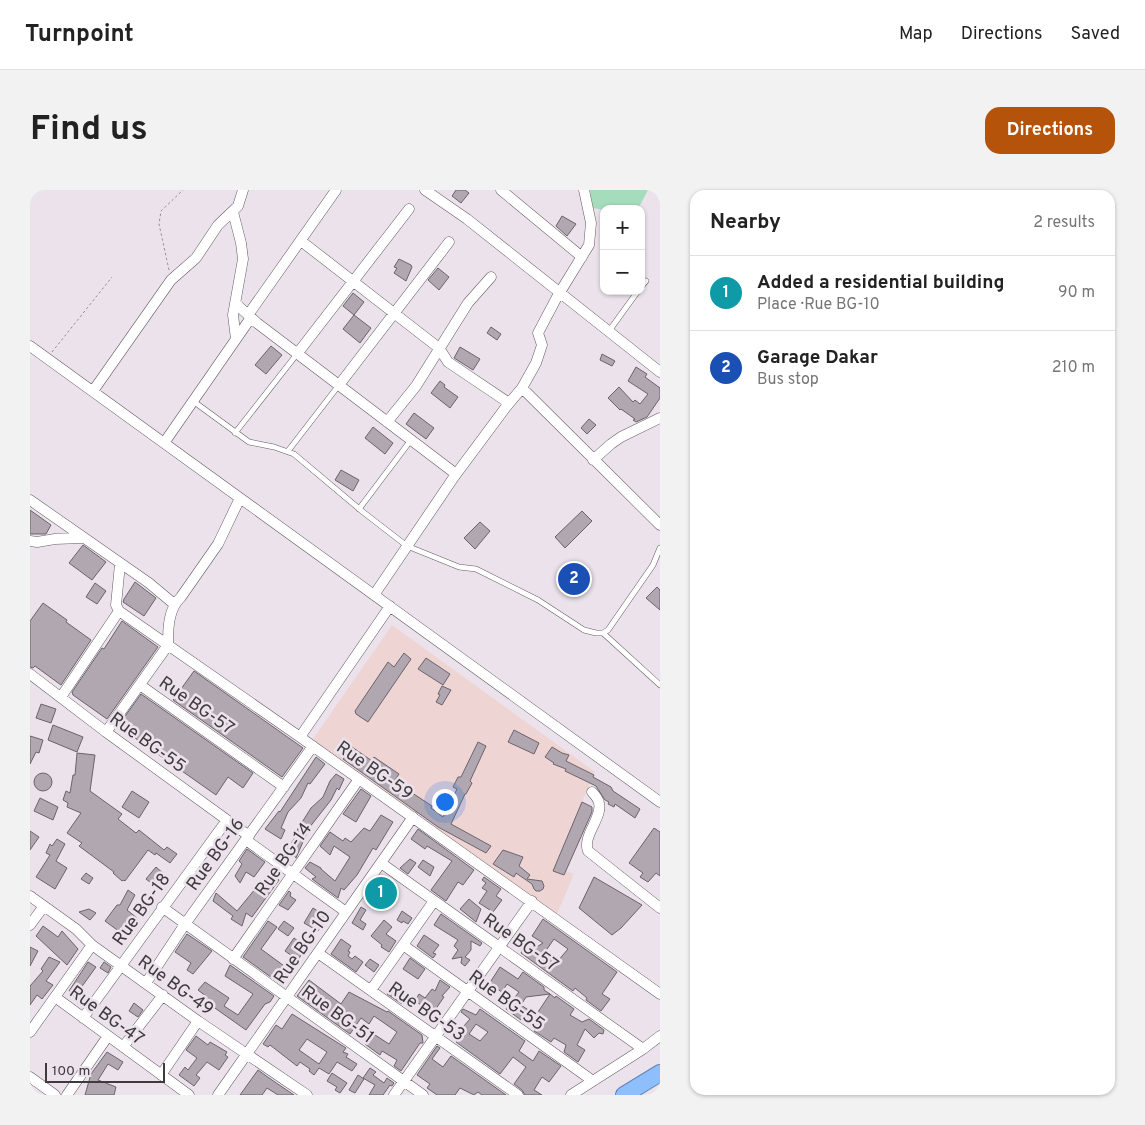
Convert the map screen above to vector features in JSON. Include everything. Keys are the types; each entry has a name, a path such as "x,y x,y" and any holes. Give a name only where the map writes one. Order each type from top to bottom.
{"highway":[{"path":"624,1095 660,1073"}],"street":[{"path":"93,391 171,280 196,258 218,224 238,206 243,190"},
{"path":"164,443 250,319 248,315 336,190"},
{"path":"426,190 467,219 660,372"},
{"path":"501,190 582,258"},
{"path":"374,595 456,474 522,388 536,363 542,345 538,333 560,292 589,245 591,223 584,190"},
{"path":"297,354 409,209"},
{"path":"233,212 242,243 243,259 233,315 236,339"},
{"path":"301,241 351,282 439,348 448,362 509,403"},
{"path":"339,385 449,242"},
{"path":"387,422 416,386 468,302 491,277"},
{"path":"235,303 297,354 456,474"},
{"path":"30,346 660,802"},
{"path":"522,388 660,525"},
{"path":"593,460 620,437 660,418"},
{"path":"106,732 168,646 168,631 174,604 181,597 218,544 240,498"},
{"path":"30,500 174,604"},
{"path":"30,541 82,538"},
{"path":"61,697 119,611 116,605 120,564"},
{"path":"300,737 390,606"},
{"name":"Rue BG-59","path":"119,611 532,901 660,994"},
{"name":"Rue BG-55","path":"30,674 227,820 292,874 346,912"},
{"name":"Rue BG-57","path":"140,685 284,787"},
{"name":"Rue BG-16","path":"146,983 185,924 313,746"},
{"name":"Rue BG-14","path":"233,959 359,779"},
{"path":"650,795 660,788"},
{"path":"592,792 600,806 587,842 588,851 660,908"},
{"name":"Rue BG-10","path":"218,1095 413,817"},
{"name":"Rue BG-18","path":"83,1018 227,820"},
{"name":"Rue BG-57","path":"381,862 643,1049"},
{"name":"Rue BG-49","path":"30,896 76,929 92,946 307,1095"},
{"path":"371,990 434,901"},
{"path":"394,1095 532,901"},
{"path":"30,925 44,906"},
{"name":"Rue BG-51","path":"162,907 423,1095"},
{"name":"Rue BG-55","path":"403,945 593,1081"},
{"path":"30,1032 92,946"},
{"name":"Rue BG-53","path":"318,953 518,1095"},
{"path":"123,1047 162,995"},
{"name":"Rue BG-47","path":"55,997 189,1095"},
{"path":"161,1075 198,1021"},
{"path":"67,1095 108,1036"},
{"path":"571,1095 660,1036"},
{"path":"30,1078 55,1095"}],"lane":[{"path":"609,331 635,295"},
{"path":"235,433 297,354"},
{"path":"288,451 339,385"},
{"path":"192,401 249,442 274,447 294,454 359,509 407,546 459,568 476,569 538,600 584,630 596,633 608,630 647,573 660,548"},
{"path":"359,509 411,440"},
{"path":"603,632 660,685"}],"path":[{"path":"171,280 159,224 161,211 183,190"},
{"path":"47,358 112,277"}],"shaded area":[{"path":"392,625 595,772 555,865 574,874 557,914 313,739"}],"green space":[{"path":"590,190 648,190 640,205 600,205 600,209 593,208"}],"building":[{"path":"456,190 465,190 469,193 461,203 452,196"},
{"path":"562,216 576,224 567,236 556,226"},
{"path":"399,259 412,267 406,281 394,273 397,268 394,267"},
{"path":"438,268 449,277 439,290 428,280"},
{"path":"353,293 364,302 354,315 343,306"},
{"path":"354,315 371,328 360,343 343,329"},
{"path":"491,327 501,334 497,340 487,333"},
{"path":"271,346 282,355 266,374 255,365"},
{"path":"460,347 480,359 473,370 454,358"},
{"path":"602,354 615,361 612,366 600,360"},
{"path":"636,367 647,374 645,377 660,388 660,398 647,417 636,422 633,420 635,419 620,410 608,398 619,387 633,402 635,400 640,404 648,394 628,381"},
{"path":"440,381 445,385 444,387 458,397 450,408 431,393"},
{"path":"414,413 434,428 426,439 406,424"},
{"path":"589,419 596,425 587,434 581,428"},
{"path":"373,427 393,443 385,454 365,438"},
{"path":"341,470 359,480 353,491 335,480"},
{"path":"30,510 51,525 46,534 30,534"},
{"path":"582,511 592,521 565,548 555,537"},
{"path":"480,522 490,531 475,549 464,538"},
{"path":"83,545 106,562 92,580 69,563"},
{"path":"135,582 156,598 144,616 123,602"},
{"path":"95,583 106,591 97,604 86,597"},
{"path":"657,587 660,590 660,610 646,598"},
{"path":"43,603 91,640 61,685 35,666 33,668 30,667 30,621"},
{"path":"122,621 158,647 107,719 73,695 72,692"},
{"path":"404,653 411,659 368,722 356,714 355,711 388,662 394,667"},
{"path":"426,658 450,674 443,685 418,669"},
{"path":"194,671 303,748 282,777 173,700"},
{"path":"442,686 451,690 442,705 436,702"},
{"path":"141,694 253,773 243,788 228,777 216,795 118,726"},
{"path":"41,704 56,709 51,723 36,718"},
{"path":"53,725 83,737 77,752 48,740"},
{"path":"514,730 539,743 534,754 508,742"},
{"path":"30,736 43,740 39,753 36,752 30,764"},
{"path":"478,742 486,746 470,781 472,783 451,824 491,846 486,853 438,827 343,759 352,747 372,761 374,757 399,774 395,780 397,783 432,806 431,808 443,817 457,789 453,787 458,777 461,777"},
{"path":"552,747 569,755 566,761 594,775 593,777 611,787 613,791 640,809 635,818 615,804 614,807 608,804 609,802 605,800 596,786 553,764 545,757"},
{"path":"77,753 95,755 90,791 122,814 118,819 136,833 139,830 164,850 167,847 177,854 170,863 148,850 125,881 122,881 114,872 79,846 82,843 67,833 81,813 67,807 68,803 63,800 66,791 70,793 73,775 75,775"},
{"path":"316,757 325,764 310,784 308,783 301,798 288,812 281,828 285,830 281,839 265,829 280,812"},
{"path":"43,773 49,776 52,782 49,788 43,791 37,788 34,782 37,776"},
{"path":"336,774 344,779 339,790 337,788 331,800 309,828 296,858 287,849 311,808 323,797 330,781"},
{"path":"361,789 371,796 356,822 343,814"},
{"path":"132,791 149,802 139,818 122,807"},
{"path":"40,798 58,807 53,820 34,811"},
{"path":"582,802 592,807 592,812 564,875 553,871"},
{"path":"381,815 393,822 376,850 373,848 357,875 344,890 341,888 338,898 312,879 316,877 305,868 310,862 321,868 335,881 350,857 334,846 330,855 320,846 330,832 343,841 345,838 351,842 364,828 370,831"},
{"path":"654,828 660,832 660,876 656,873 648,882 640,877 643,873 629,863"},
{"path":"418,829 474,870 463,885 458,882 446,901 431,890 452,861 427,846 425,849 411,839"},
{"path":"30,831 39,837 30,850"},
{"path":"57,839 65,844 56,861 67,868 55,889 36,877 50,855 46,853 50,844 52,846"},
{"path":"247,849 265,862 254,877 246,872 240,883 235,876 242,864 239,861"},
{"path":"503,850 523,857 519,866 530,875 527,879 542,881 543,889 536,891 532,884 516,873 514,877 493,864"},
{"path":"410,859 416,863 408,874 400,868"},
{"path":"423,860 434,867 430,876 418,867"},
{"path":"156,867 164,874 155,886 146,879"},
{"path":"86,873 93,878 89,884 81,879"},
{"path":"271,875 279,880 252,917 246,913 242,926 231,919 233,916 213,901 216,893 237,911 256,888 260,891"},
{"path":"484,877 501,889 496,896 502,900 493,912 479,903 487,891 482,888 486,883 482,880"},
{"path":"594,877 642,905 612,935 579,908"},
{"path":"381,880 394,890 383,905 368,897"},
{"path":"128,890 135,895 127,910 137,918 124,935 105,921 117,905 120,905"},
{"path":"289,891 291,893 290,896 296,900 288,910 279,905"},
{"path":"469,899 481,909 476,922 460,909"},
{"path":"361,907 366,910 360,920 366,924 363,930 352,923"},
{"path":"313,908 327,917 318,931 304,923"},
{"path":"89,909 96,913 90,920 79,912"},
{"path":"402,911 412,918 408,924 397,920"},
{"path":"441,914 482,943 480,946 471,941 471,950 465,957 470,960 465,966 461,963 462,957 452,959 458,950 454,946 458,940 434,925"},
{"path":"543,919 617,972 602,994 610,999 601,1011 586,1000 587,998 575,988 573,991 521,953 525,946 532,950 543,943 532,936","holes":["554,939 568,949 557,962 545,952"]},
{"path":"384,920 392,927 386,934 396,941 389,952 381,947 382,945 371,936"},
{"path":"268,921 277,927 261,949 291,971 282,985 243,957"},
{"path":"284,921 294,928 288,936 278,929"},
{"path":"43,926 58,937 62,931 78,949 67,965 36,936"},
{"path":"187,934 212,951 193,974 187,970 191,963 175,952"},
{"path":"424,935 439,945 433,953 436,954 433,958 417,946"},
{"path":"294,938 306,947 298,960 285,951"},
{"path":"341,939 351,946 348,956 352,959 355,956 363,962 356,972 331,954"},
{"path":"30,947 38,951 30,966"},
{"path":"49,957 60,962 46,981 53,985 42,999 37,995 30,1005 30,986 43,971 41,969"},
{"path":"410,958 425,969 418,979 403,969"},
{"path":"370,959 379,965 374,972 365,965"},
{"path":"88,962 96,967 75,996 69,991"},
{"path":"104,962 111,967 108,973 100,968"},
{"path":"230,965 274,996 270,1002 265,1004 246,1030 205,1001 207,997 198,990 205,982 229,998 224,1006 238,1015 253,994 225,976"},
{"path":"500,967 518,979 523,972 544,987 544,990 550,994 555,998 556,996 574,1009 570,1015 582,1022 589,1019 604,1030 603,1034 599,1033 594,1038 585,1029 577,1045 585,1050 578,1062 564,1052 566,1045 554,1038 551,1042 534,1031 538,1026 523,1017 521,1020 506,1009 519,992 507,984 502,992 489,984","holes":["550,994 536,1015 521,1005 526,997"]},
{"path":"309,980 341,1004 349,992 388,1011 422,1035 423,1043 420,1043 401,1071 394,1066 397,1060 382,1051 380,1055 365,1044 372,1033 389,1044 397,1032 374,1016 369,1024 361,1018 350,1034 297,996"},
{"path":"440,980 450,987 442,996 444,997 433,1013 415,1001 419,994 425,998 432,989 435,991"},
{"path":"394,984 405,992 401,997 405,1000 402,1004 387,994"},
{"path":"134,1003 143,1010 138,1017 129,1011"},
{"path":"463,1009 476,1015 480,1009 525,1041 519,1051 533,1061 539,1051 561,1066 549,1082 542,1077 534,1090 542,1095 525,1095 514,1084 526,1067 513,1057 500,1074 456,1042 465,1029 463,1027 470,1019 461,1012","holes":["476,1024 488,1032 480,1041 469,1034"]},
{"path":"292,1014 346,1048 343,1052 348,1054 346,1057 357,1064 352,1071 337,1062 329,1074 319,1068 314,1075 309,1071 310,1069 300,1062 297,1066 270,1045 268,1047 263,1044 276,1025 282,1029","holes":["307,1039 327,1052 319,1064 299,1050"]},
{"path":"196,1036 208,1045 210,1042 227,1052 225,1055 228,1057 219,1070 207,1062 196,1075 200,1078 194,1086 179,1075 185,1067 188,1070 197,1058 186,1050"},
{"path":"437,1046 440,1048 432,1059 443,1067 451,1056 506,1095 482,1095 478,1092 474,1095 460,1088 455,1095 437,1095 427,1088 430,1084 417,1075"},
{"path":"107,1052 123,1062 118,1070 108,1064 98,1080 116,1087 114,1095 85,1095 91,1074"},
{"path":"370,1068 376,1072 373,1075 384,1083 387,1078 394,1083 392,1086 390,1085 383,1095 369,1095 375,1085 363,1078"},
{"path":"258,1070 294,1095 278,1095 267,1088 262,1095 240,1095"},
{"path":"332,1073 347,1083 340,1093 335,1090 337,1087 327,1081"},
{"path":"358,1075 364,1079 355,1093 349,1090"}],"place":[{"name":"Garage Dakar","path":"574,579"},
{"name":"Added a residential building","path":"381,893"}]}
